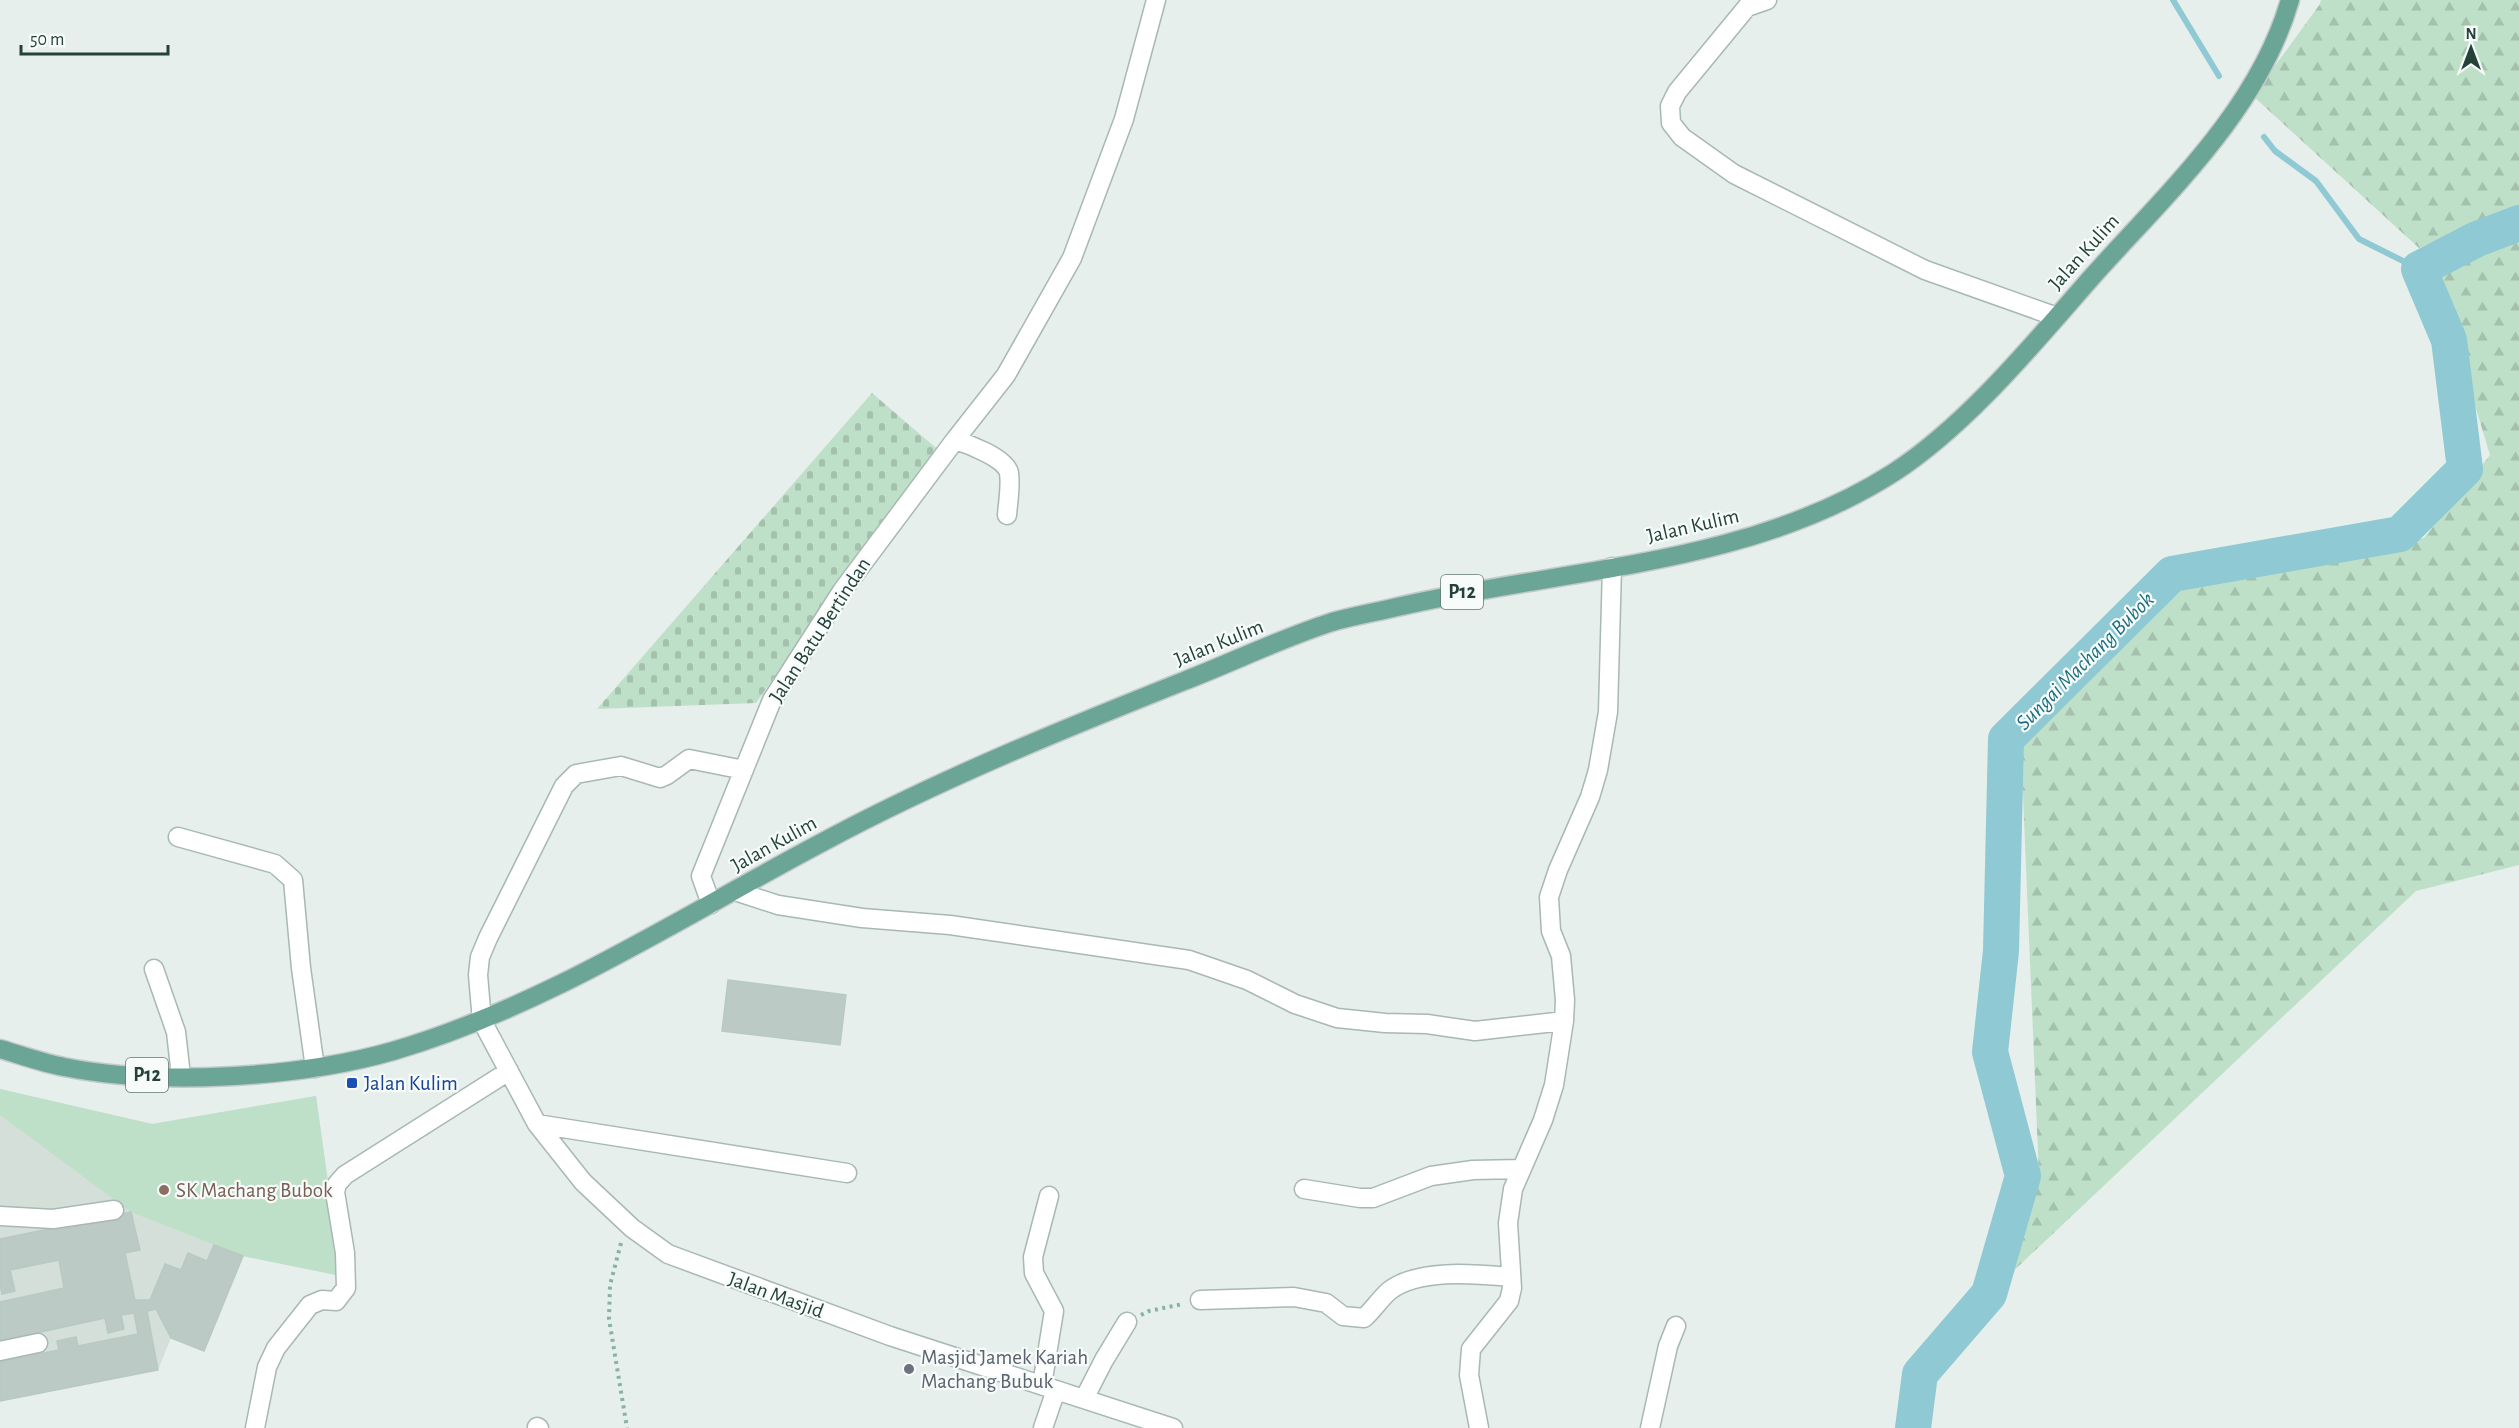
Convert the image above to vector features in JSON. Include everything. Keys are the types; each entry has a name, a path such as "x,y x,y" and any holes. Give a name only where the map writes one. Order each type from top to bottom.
{"main road":[{"name":"Jalan Kulim","path":"0,1049 57,1066 112,1075 181,1076 218,1076 315,1068 388,1052 482,1021 587,971 903,800 1009,753 1332,622 1445,595 1612,567 1724,544 1780,527 1838,505 1926,449 1990,389 2057,317 2212,142 2251,87 2280,30 2290,0"}],"street":[{"name":"Jalan Batu Bertindan","path":"711,904 701,876 772,700 842,591 1006,375 1072,258 1124,119 1156,0"},
{"path":"1767,0 1747,7 1677,92 1670,106 1671,123 1682,137 1734,174 1925,270 2057,317"},
{"path":"955,440 971,445 1003,463 1009,472 1007,515"},
{"path":"1479,1428 1469,1375 1471,1349 1509,1301 1512,1288 1508,1223 1513,1189 1543,1120 1554,1085 1564,1021 1565,1000 1561,956 1551,931 1549,897 1558,870 1590,797 1598,770 1608,712 1612,567"},
{"path":"482,1021 478,975 480,957 564,786 576,774 621,766 660,778 689,759 744,770"},
{"path":"178,837 275,864 293,880 301,968 315,1068"},
{"path":"735,891 778,905 862,918 950,925 1189,960 1247,980 1295,1004 1337,1017 1385,1023 1427,1024 1475,1031 1564,1021"},
{"path":"154,969 176,1032 181,1076"},
{"name":"Jalan Masjid","path":"482,1021 537,1124 583,1182 628,1224 668,1254 890,1336 1173,1428"},
{"path":"255,1428 267,1367 276,1348 310,1305 322,1299 336,1301 346,1288 345,1253 335,1192 337,1184 345,1175 509,1071"},
{"path":"537,1124 847,1173"},
{"path":"1304,1189 1373,1198 1431,1176 1473,1170 1520,1169"},
{"path":"1043,1428 1049,1387 1054,1311 1034,1273 1033,1257 1048,1196"},
{"path":"0,1216 53,1219 114,1210"},
{"path":"1200,1300 1293,1297 1326,1303 1343,1316 1364,1318 1389,1291 1414,1278 1474,1274 1511,1277"},
{"path":"1084,1399 1127,1322"},
{"path":"1650,1428 1668,1346 1676,1326"},
{"path":"0,1351 38,1343"}],"path":[{"path":"627,1428 609,1319 609,1303 610,1285 624,1230 628,1224"},
{"path":"1127,1322 1149,1311 1200,1300"}],"shaded area":[{"name":"SK Machang Bubok","path":"0,1089 152,1124 316,1096 341,1276 243,1256 204,1351 171,1338 158,1370 0,1401"}],"green space":[{"path":"2321,0 2519,0 2519,207 2419,248 2253,96"},
{"path":"2519,238 2519,865 2416,891 1989,1294 2039,1176 2021,748 2178,588 2424,538 2490,455 2435,273"},
{"path":"872,393 936,448 756,703 597,709"},
{"path":"0,1089 152,1124 316,1096 341,1276 243,1256 131,1212 0,1115"}],"building":[{"path":"728,980 846,995 840,1045 722,1031"},
{"path":"131,1212 140,1250 125,1253 135,1300 150,1300 165,1264 181,1270 188,1253 207,1261 214,1245 243,1256 204,1351 171,1338 156,1309 147,1311 158,1370 0,1401 0,1362 59,1350 57,1341 76,1337 78,1346 138,1334 134,1313 121,1315 124,1329 108,1333 105,1318 0,1341 0,1302 64,1288 59,1260 10,1270 15,1291 2,1294 0,1239"}],"waterway":[{"path":"2173,0 2219,76"},
{"path":"2264,137 2275,151 2316,181 2359,239 2419,269"},
{"name":"Sungai Machang Bubok","path":"1913,1428 1920,1374 1989,1294 2023,1176 1990,1052 2001,951 2006,739 2172,574 2400,534 2465,469 2449,340 2419,269 2477,239 2519,223"}],"place":[{"name":"Jalan Kulim","path":"352,1083"},
{"name":"SK Machang Bubok","path":"164,1190"},
{"name":"Masjid Jamek Kariah Machang Bubuk","path":"909,1369"}]}
